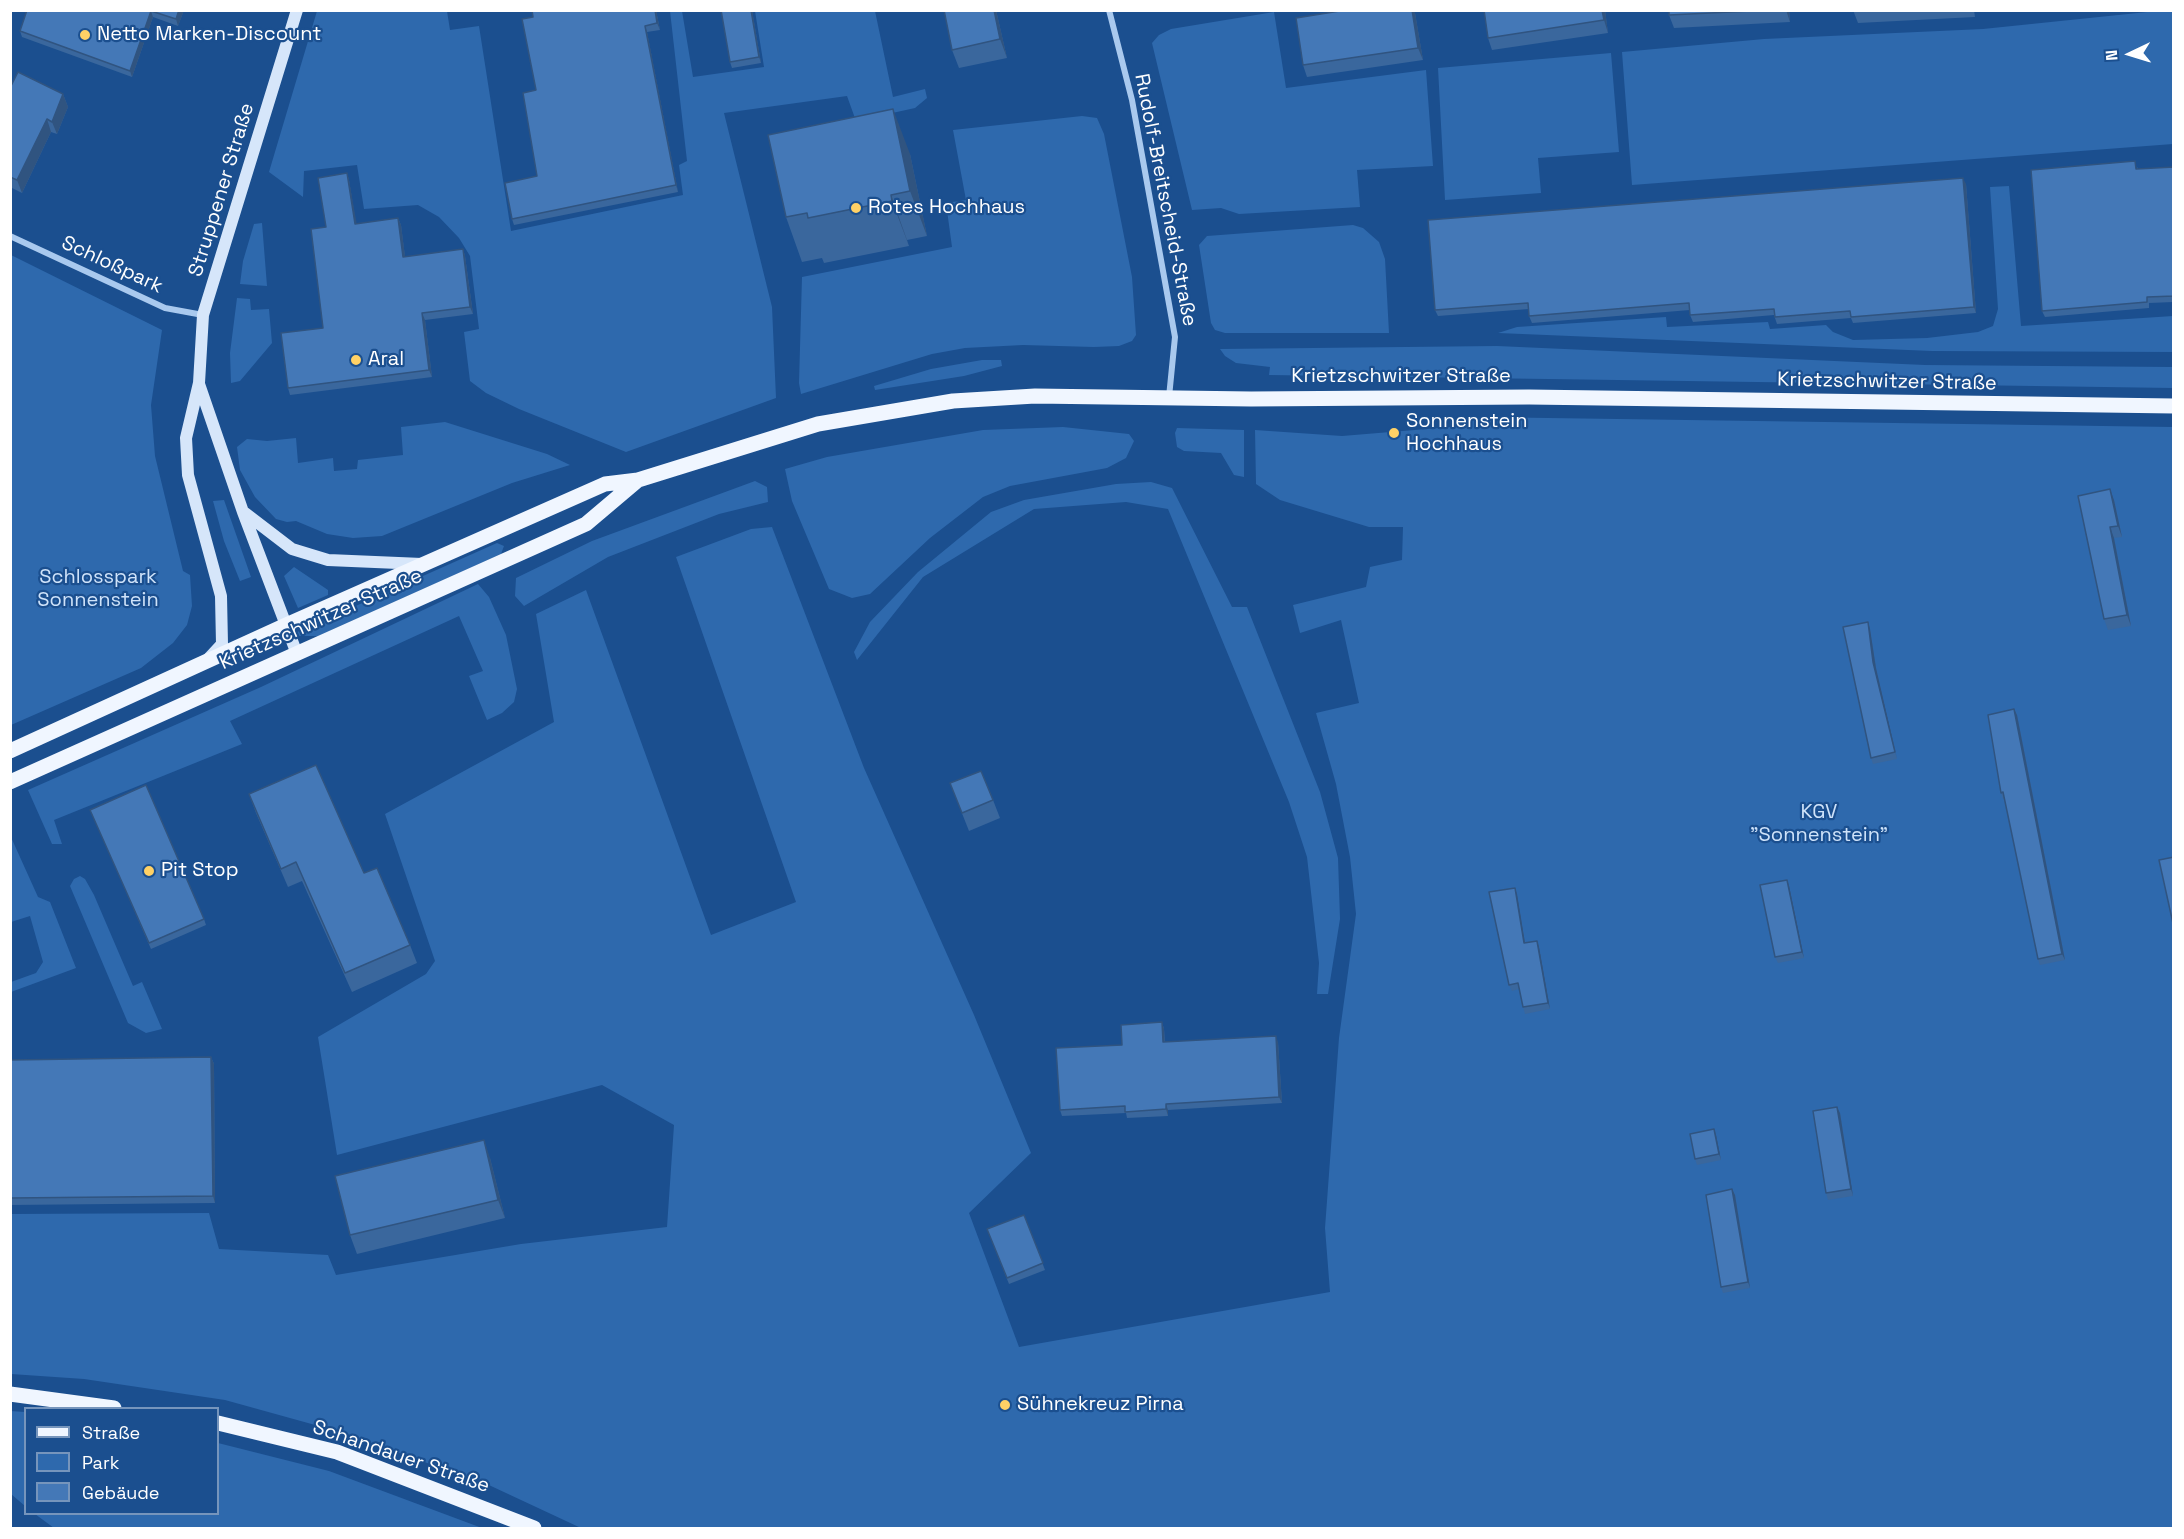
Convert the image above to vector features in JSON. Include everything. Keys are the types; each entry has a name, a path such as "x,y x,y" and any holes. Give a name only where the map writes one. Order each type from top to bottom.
{"main road":[{"name":"Struppener Straße","path":"205,664 222,644 221,596 188,475 186,438 199,383 203,315 297,10"},
{"name":"Struppener Straße","path":"199,383 243,512 297,654"},
{"name":"Krietzschwitzer Straße","path":"10,752 286,625 605,484 638,480 818,424 952,401 1035,396 1251,399 1529,397 2174,406"},
{"name":"Krietzschwitzer Straße","path":"10,782 586,524 638,480"},
{"path":"243,512 292,549 328,560 422,564"},
{"path":"10,1394 107,1407"},
{"name":"Schandauer Straße","path":"219,1424 337,1452 534,1528"}],"street":[{"name":"Rudolf-Breitscheid-Straße","path":"1109,11 1132,100 1175,336 1169,397"},
{"name":"Schloßpark","path":"10,236 165,308 203,315"}],"green space":[{"path":"317,11 447,11 450,30 479,26 511,231 683,195 679,165 687,161 670,11 682,11 693,77 764,67 755,11 875,11 893,97 925,89 927,98 915,108 856,121 847,96 724,113 772,307 776,398 626,452 519,409 486,393 470,381 464,332 479,329 470,256 459,238 439,217 418,205 364,209 357,165 304,171 303,197 269,172"},
{"path":"2173,11 2173,144 1632,185 1622,52 1764,39 1983,29"},
{"path":"1274,12 1286,88 1426,70 1433,166 1357,170 1360,207 1239,214 1221,208 1192,210 1152,43 1159,35 1171,29"},
{"path":"1611,53 1619,152 1538,158 1541,193 1445,200 1438,68"},
{"path":"1082,116 1097,118 1104,134 1132,277 1136,335 1132,341 1119,346 1023,345 965,348 932,354 801,394 799,383 802,277 952,247 946,203 966,200 953,130"},
{"path":"2009,186 2021,326 2173,316 2173,352 1932,351 1498,333 1517,327 1666,317 1667,327 1768,322 1770,329 1826,325 1833,332 1853,340 1927,338 1978,332 1993,326 1998,309 1990,187"},
{"path":"262,223 267,286 240,284 243,261 254,224"},
{"path":"1353,225 1363,228 1379,242 1385,259 1389,333 1225,333 1215,330 1211,323 1199,245 1207,236"},
{"name":"Schlosspark Sonnenstein","path":"11,255 162,330 151,405 155,456 183,571 190,575 192,606 187,625 173,643 141,668 11,725"},
{"path":"237,298 250,299 251,310 269,309 272,343 240,381 231,383 230,353"},
{"path":"1497,346 1925,365 2173,367 2173,388 1269,375 1270,367 1236,363 1225,356 1220,349"},
{"path":"982,360 1001,360 1002,366 964,376 875,390 874,386 931,369"},
{"name":"KGV \"Sonnenstein\"","path":"1479,417 2173,427 2173,1528 581,1528 491,1486 344,1433 225,1400 84,1379 11,1374 10,1214 209,1213 219,1249 328,1255 336,1275 521,1244 667,1227 674,1125 602,1085 337,1155 318,1037 426,974 435,961 385,814 554,722 536,614 586,590 711,935 796,902 676,557 751,529 772,527 864,768 974,1015 1031,1153 969,1213 1019,1347 1330,1292 1325,1228 1339,1038 1356,914 1350,857 1336,784 1316,713 1359,703 1341,620 1300,633 1293,605 1366,587 1370,567 1402,560 1403,527 1369,527 1280,500 1256,484 1255,430 1342,436 1463,426"},
{"path":"445,422 547,454 570,465 512,483 382,536 353,538 327,534 296,521 287,522 276,519 255,497 240,470 237,447 247,439 267,441 296,438 298,463 333,458 334,471 357,469 358,460 403,455 401,427"},
{"path":"1063,427 1129,434 1134,441 1126,458 1107,468 1010,486 983,497 930,538 870,594 852,598 829,589 792,501 785,469 827,457 983,430"},
{"path":"1177,428 1244,430 1244,477 1234,475 1221,453 1184,451 1177,447 1175,433"},
{"path":"755,481 767,487 768,502 719,514 608,557 524,606 515,596 516,578 592,541"},
{"path":"1151,482 1172,488 1232,607 1247,607 1320,792 1338,858 1340,919 1328,994 1317,994 1319,963 1307,857 1289,802 1168,509 1126,502 1034,509 923,577 857,660 854,652 870,622 918,572 991,512 1024,500 1116,484"},
{"path":"224,500 251,577 240,581 224,541 213,501"},
{"path":"497,543 504,546 501,554 318,636 295,636 295,633"},
{"path":"294,567 328,590 328,595 298,608 284,576"},
{"path":"478,584 489,597 506,635 517,689 514,702 502,713 487,720 469,676 483,671 459,616 230,721 242,744 54,820 62,844 52,844 28,790 261,687"},
{"path":"10,835 38,897 50,902 76,968 11,992 11,982 36,973 43,962 30,916 11,922"},
{"path":"80,876 85,879 94,895 133,986 142,982 162,1029 146,1033 128,1023 70,886 74,879"},
{"path":"10,1411 24,1412 24,1505 11,1494"},
{"path":"219,1443 329,1471 482,1528 54,1528 36,1515 219,1515"}],"building":[{"name":"Netto Marken-Discount","path":"27,10 179,10 176,19 151,11 130,71 20,31"},
{"path":"532,10 655,10 657,23 645,26 676,185 512,219 505,183 537,176 523,93 536,90 522,19 533,17"},
{"path":"721,10 751,10 759,57 730,62"},
{"path":"944,10 994,10 1000,39 952,50"},
{"path":"1346,10 1412,10 1418,48 1303,65 1296,18"},
{"path":"1484,10 1602,10 1604,20 1488,38"},
{"path":"1669,10 1772,10 1669,15"},
{"path":"18,72 63,94 52,122 47,119 17,180 10,177 10,88"},
{"path":"893,109 910,191 891,195 892,201 808,218 807,213 786,217 768,135"},
{"path":"2135,161 2136,169 2174,167 2174,296 2147,297 2147,302 2042,311 2031,170"},
{"path":"347,173 355,224 398,218 403,257 463,249 470,307 422,313 429,370 288,388 281,333 323,328 311,229 326,227 318,178"},
{"path":"1963,178 1974,307 1851,317 1850,311 1775,317 1774,309 1690,315 1689,303 1529,316 1528,303 1435,310 1428,220"},
{"path":"2110,489 2118,526 2110,527 2127,615 2104,619 2078,496"},
{"path":"1868,622 1873,662 1895,752 1871,758 1843,627"},
{"path":"2014,709 2062,954 2038,959 2003,792 2001,793 1988,715"},
{"path":"316,765 364,873 377,868 410,945 345,973 296,862 281,869 249,794"},
{"path":"981,771 993,800 962,813 950,783"},
{"name":"Pit Stop","path":"146,785 204,919 149,943 90,810"},
{"path":"2174,857 2174,928 2159,860"},
{"path":"1787,880 1802,952 1775,957 1760,885"},
{"path":"1515,888 1524,943 1537,941 1548,1003 1523,1007 1518,983 1509,985 1489,892"},
{"path":"1162,1022 1163,1042 1276,1036 1279,1097 1166,1104 1166,1109 1125,1112 1125,1106 1060,1110 1056,1048 1122,1045 1121,1025"},
{"path":"211,1057 213,1196 10,1198 10,1060"},
{"path":"1837,1107 1851,1189 1826,1193 1813,1111"},
{"path":"1714,1129 1719,1154 1695,1159 1690,1134"},
{"path":"484,1140 498,1200 350,1235 335,1176"},
{"path":"1732,1189 1748,1282 1721,1287 1706,1195"},
{"path":"1024,1215 1043,1263 1007,1278 987,1229"}],"place":[{"name":"Netto Marken-Discount","path":"85,35"},
{"name":"Rotes Hochhaus","path":"856,208"},
{"name":"Aral","path":"356,360"},
{"name":"Sonnenstein Hochhaus","path":"1394,433"},
{"name":"Pit Stop","path":"149,871"},
{"name":"Sühnekreuz Pirna","path":"1005,1405"}]}
